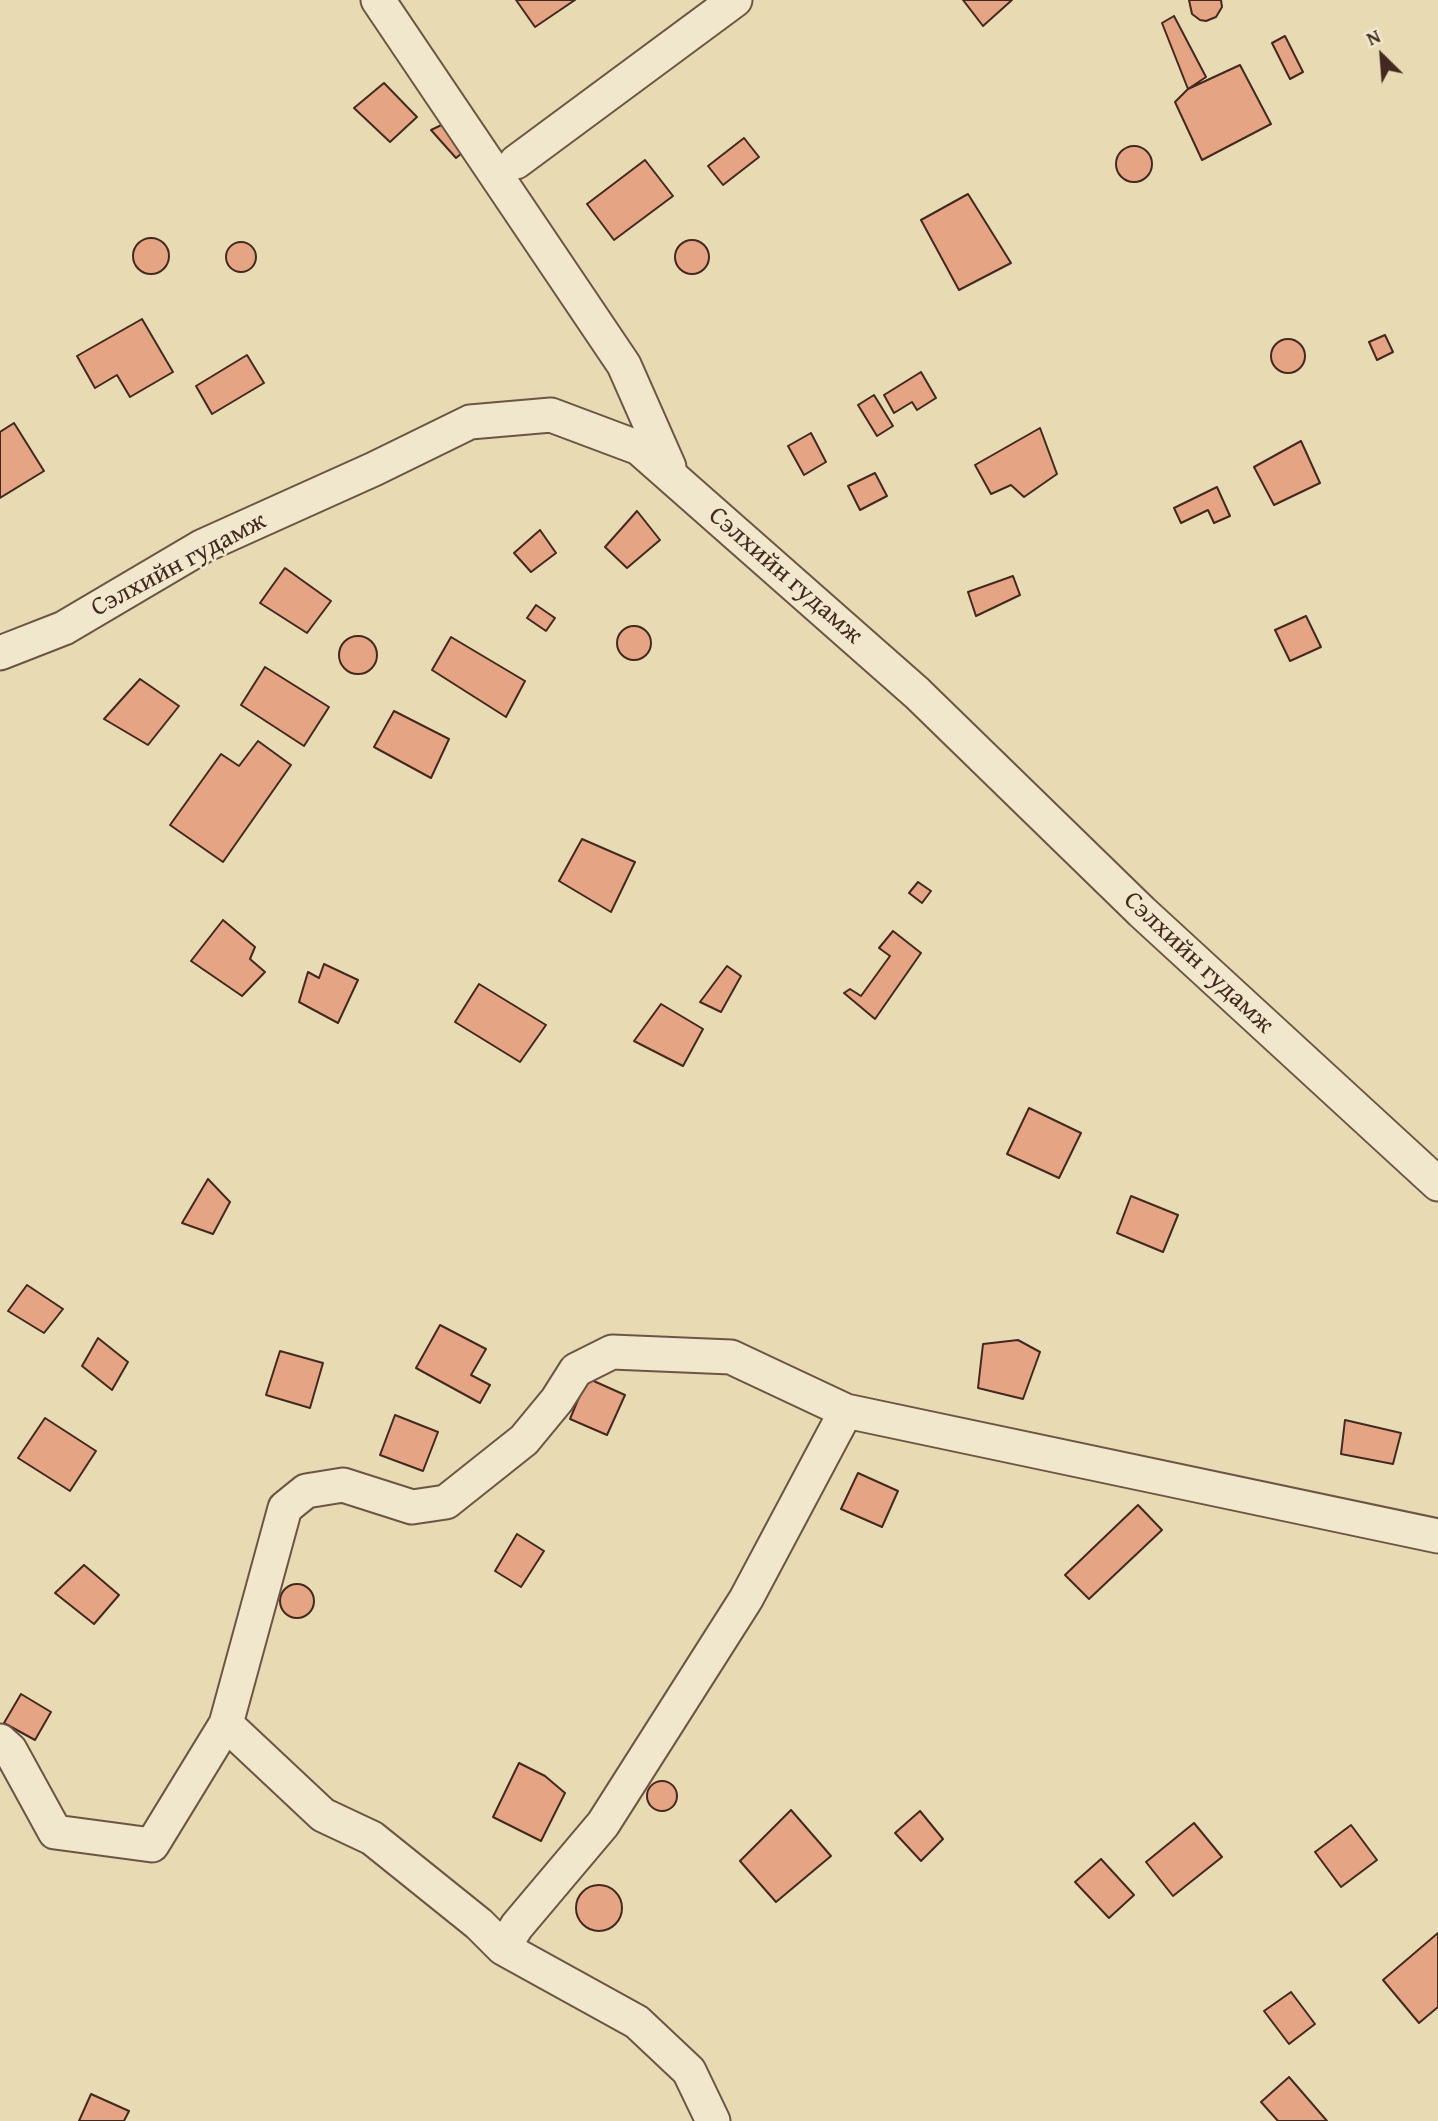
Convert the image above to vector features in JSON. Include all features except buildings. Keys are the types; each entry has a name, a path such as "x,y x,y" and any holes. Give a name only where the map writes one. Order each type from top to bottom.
{"street":[{"path":"379,0 624,365 675,479"},
{"path":"516,162 735,0"},
{"name":"Сэлхийн гудамж","path":"0,653 64,628 203,546 374,469 470,422 551,415 639,448 675,479 917,693 1142,912 1438,1184"},
{"path":"0,1741 10,1750 55,1832 152,1845 226,1724 285,1508 306,1491 343,1485 412,1507 446,1503 524,1440 557,1400 576,1370 612,1352 731,1357 846,1411 1438,1536"},
{"path":"503,1948 517,1926 603,1824 739,1610 846,1411"},
{"path":"226,1724 323,1815 372,1838 479,1924 503,1948 637,2022 689,2071 713,2121"}]}
